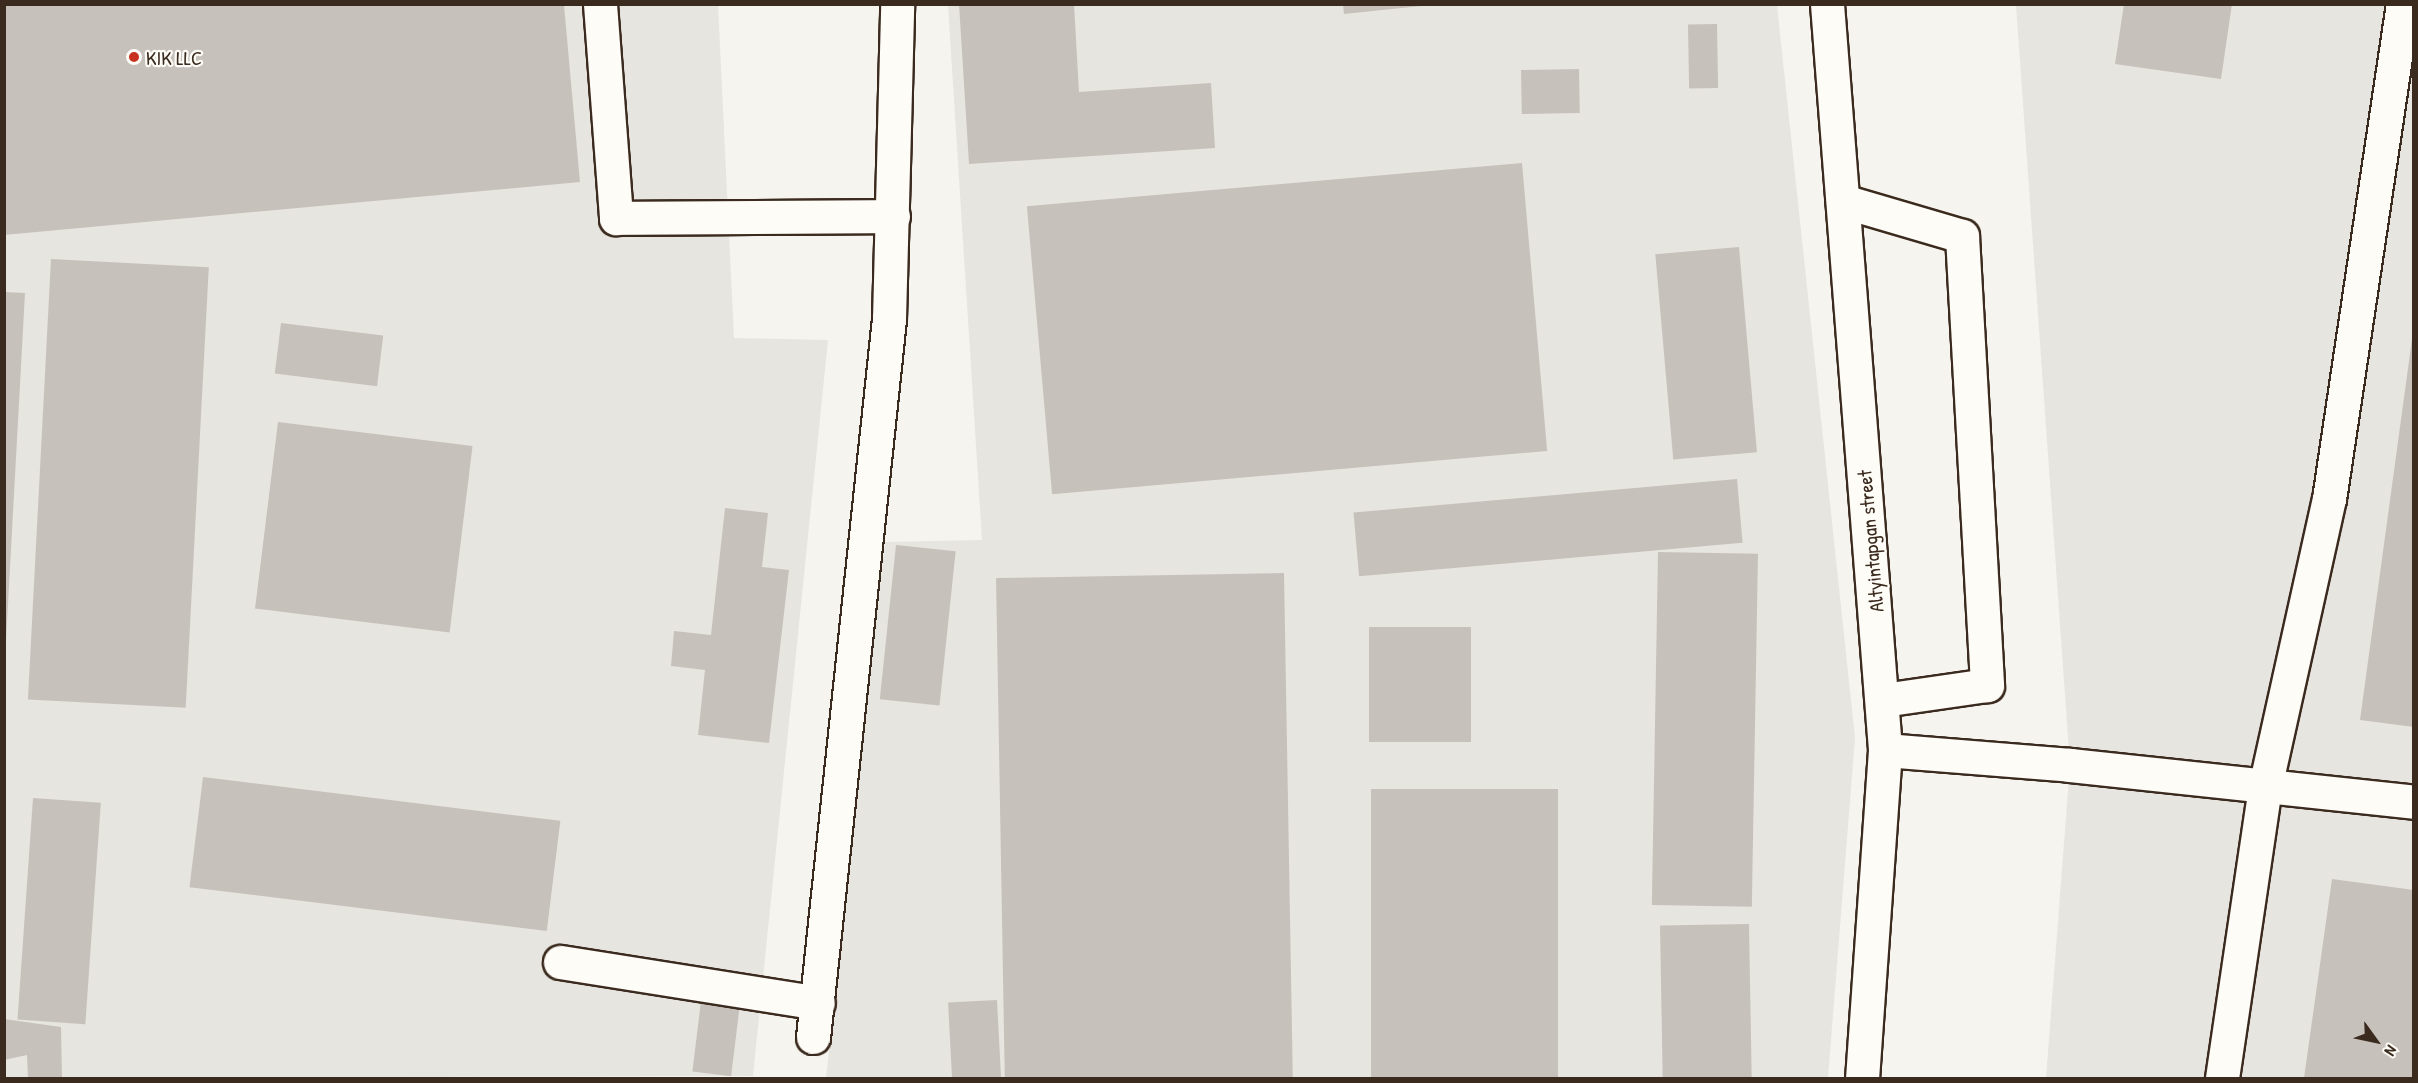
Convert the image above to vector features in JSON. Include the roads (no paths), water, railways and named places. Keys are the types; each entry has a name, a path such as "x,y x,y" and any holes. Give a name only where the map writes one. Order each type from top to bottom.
{"street":[{"path":"600,4 616,218 893,216"},
{"path":"813,1037 889,319 897,4"},
{"name":"Altyintapgan street","path":"1827,4 1883,700 1885,750 1862,1078"},
{"path":"2222,1078 2265,787 2329,499 2403,4"},
{"path":"1843,201 1962,236 1987,685 1883,700"},
{"path":"1885,750 2070,765 2414,802"},
{"path":"560,962 818,1003"}],"place":[{"name":"KIK LLC","path":"134,57"}]}
